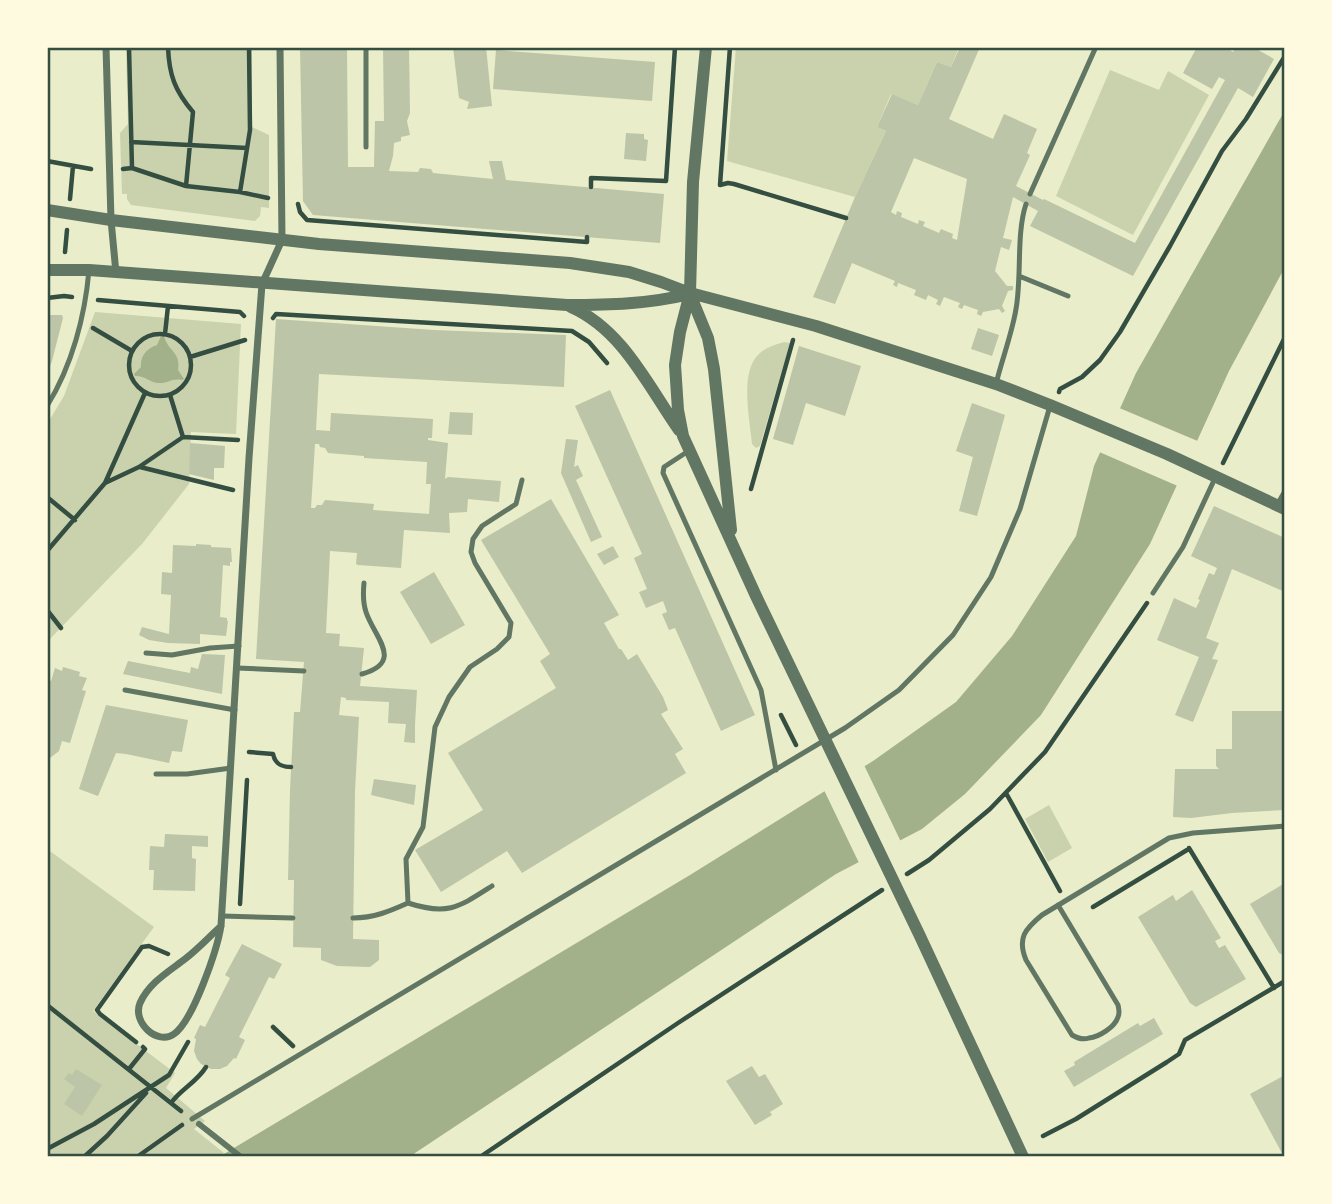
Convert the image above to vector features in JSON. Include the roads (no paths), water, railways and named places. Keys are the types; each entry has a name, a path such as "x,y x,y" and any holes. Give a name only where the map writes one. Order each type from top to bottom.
{"street":[{"path":"106,47 111,220 116,273"},
{"path":"221,926 188,956 159,977 140,1002 138,1015 142,1024 153,1035 169,1036 181,1028 206,978 221,926 262,284 282,240 280,47"},
{"path":"683,436 675,365 690,293 693,182 706,47"},
{"path":"47,210 282,240 598,266 629,272 690,293 800,321 996,384 1070,413 1281,507"},
{"path":"47,270 89,270 567,305 639,303 690,293"},
{"path":"690,293 708,338 714,369 732,540"},
{"path":"567,305 586,313 623,347 683,436 756,596 1023,1157"},
{"path":"199,1124 241,1157"}],"lane":[{"path":"366,47 366,147"},
{"path":"1030,194 1095,49"},
{"path":"996,384 1016,309 1022,215 1026,204"},
{"path":"47,406 64,374 87,299 89,270"},
{"path":"1019,276 1068,296"},
{"path":"192,1119 776,770 845,728 899,690 953,635 990,577 1020,509 1051,405"},
{"path":"690,450 664,467 663,473 761,690 776,770"},
{"path":"1153,593 1183,547 1212,475"},
{"path":"408,903 406,859 423,827 435,727 449,697 470,667 497,649 509,637 510,623 475,563 471,552 473,539 482,526 516,504 522,480"},
{"path":"1281,507 1285,491"},
{"path":"362,674 381,666 385,654 382,640 366,613 364,583"},
{"path":"146,653 172,655 239,646"},
{"path":"237,668 303,671"},
{"path":"125,690 235,710"},
{"path":"156,774 187,774 231,768"},
{"path":"1058,905 1118,1005 1120,1014 1111,1027 1087,1039 1072,1035 1026,960 1022,950 1023,937 1028,926 1058,905 1169,838 1285,827"},
{"path":"353,918 382,915 408,903 440,910 460,906 492,886"},
{"path":"222,916 293,918"}]}
